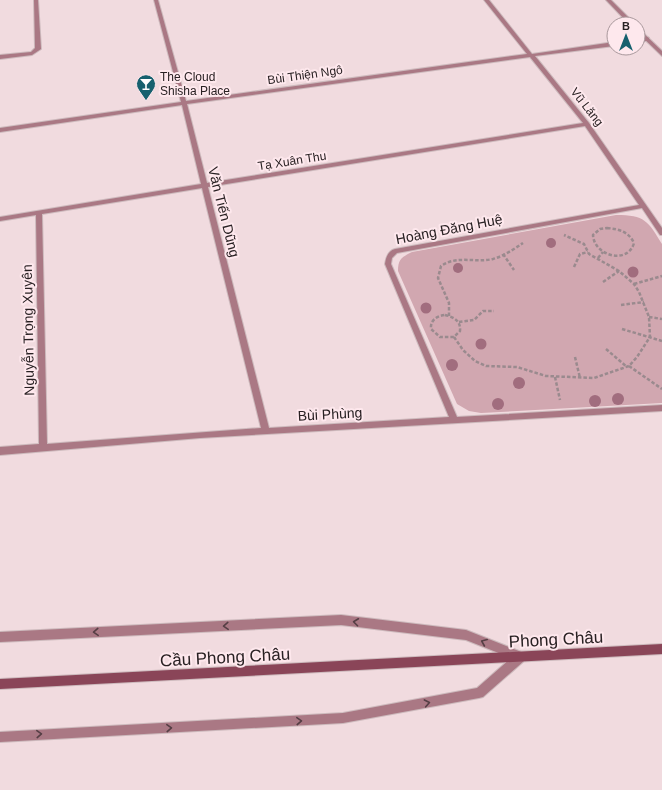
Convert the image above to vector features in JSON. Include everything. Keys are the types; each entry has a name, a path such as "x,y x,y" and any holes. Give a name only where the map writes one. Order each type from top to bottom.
{"main road":[{"name":"Phong Châu","path":"452,661 662,649"},
{"name":"Cầu Phong Châu","path":"0,684 452,661"}],"street":[{"path":"0,57 32,53 38,49 36,0"},
{"name":"Văn Tiến Dũng","path":"156,0 184,103 266,430"},
{"name":"Vũ Lăng","path":"486,0 587,124 662,233"},
{"path":"608,0 624,16"},
{"path":"647,39 662,54"},
{"name":"Bùi Thiện Ngô","path":"0,130 184,103 606,45"},
{"name":"Tạ Xuân Thu","path":"0,219 587,124"},
{"name":"Hoàng Đăng Huệ","path":"455,421 388,264 388,257 395,251 644,206"},
{"name":"Nguyễn Trọng Xuyên","path":"39,212 43,447"},
{"name":"Bùi Phùng","path":"0,451 266,430 455,421 662,408"},
{"path":"0,637 341,620 466,634 520,657 479,693 344,718 0,736"}],"path":[{"path":"611,228 623,231 632,238 634,243 634,248 627,254 615,255 604,252 597,248 593,240 593,235 600,229 611,228"},
{"path":"454,337 463,350 475,361 486,366 517,367 555,377 580,378 606,375 628,366 637,357 650,337 650,317 644,302 634,284 619,271 588,252 584,244 578,240 557,235"},
{"path":"449,316 451,308 447,295 439,283 437,273 442,266 454,260 491,259 524,242"},
{"path":"574,267 580,254 588,252"},
{"path":"598,258 604,252"},
{"path":"503,254 514,270"},
{"path":"603,282 619,271"},
{"path":"634,284 662,276"},
{"path":"621,305 644,302"},
{"path":"459,322 460,331 454,337 440,337 431,329 431,322 433,319 440,316 449,316 459,322 474,320 483,311 494,311"},
{"path":"650,317 662,319"},
{"path":"622,329 662,341"},
{"path":"606,349 662,389"},
{"path":"575,357 580,378"},
{"path":"555,377 560,403"}],"shaded area":[{"path":"616,215 633,216 645,221 662,244 662,403 481,413 469,411 457,404 398,271 401,259 412,252"}],"place":[{"name":"The Cloud Shisha Place","path":"146,101"}]}
